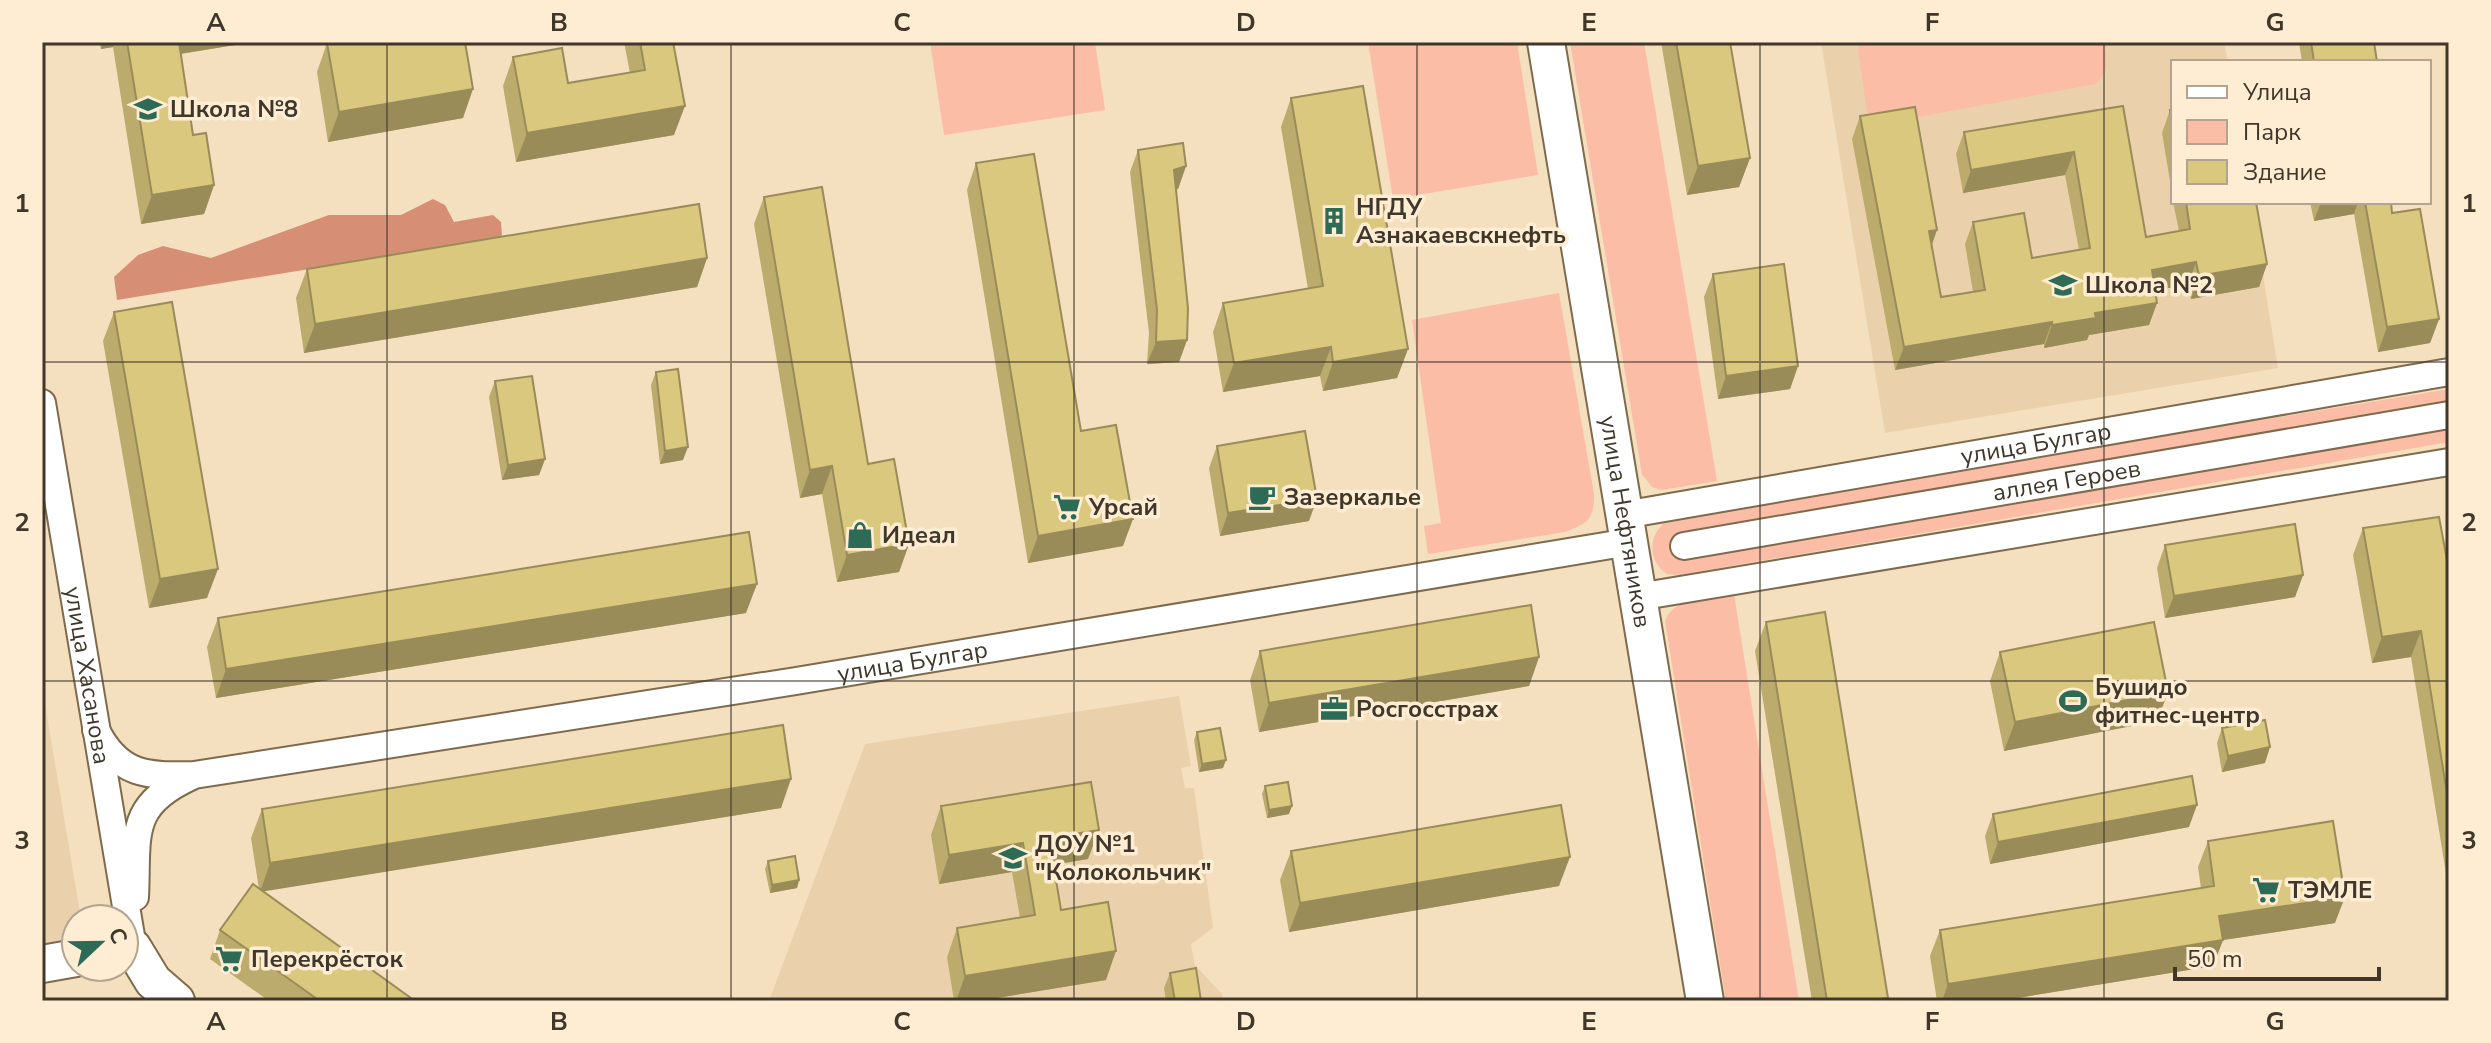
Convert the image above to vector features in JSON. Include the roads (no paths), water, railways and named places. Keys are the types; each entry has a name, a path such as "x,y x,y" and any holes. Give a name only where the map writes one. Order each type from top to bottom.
{"street":[{"name":"улица Нефтяников","path":"1546,42 1705,1001"},
{"name":"улица Булгар","path":"96,730 114,758 132,771 151,775 194,775 796,681 1626,529 2445,374"},
{"name":"улица Хасанова","path":"42,403 121,903"},
{"name":"аллея Героев","path":"1684,546 2449,415"},
{"path":"1638,597 2449,462"},
{"name":"улица Булгар","path":"132,903 141,818 161,793 194,775"},
{"path":"140,964 176,1001"}],"place":[{"name":"Школа №8","path":"148,109"},
{"name":"НГДУ Азнакаевскнефть","path":"1334,221"},
{"name":"Школа №2","path":"2063,285"},
{"name":"Зазеркалье","path":"1262,497"},
{"name":"Урсай","path":"1067,507"},
{"name":"Идеал","path":"860,535"},
{"name":"Бушидо фитнес-центр","path":"2073,701"},
{"name":"Росгосстрах","path":"1334,709"},
{"name":"ДОУ №1 \"Колокольчик\"","path":"1013,858"},
{"name":"ТЭМЛЕ","path":"2266,890"},
{"name":"Перекрёсток","path":"229,959"}]}
